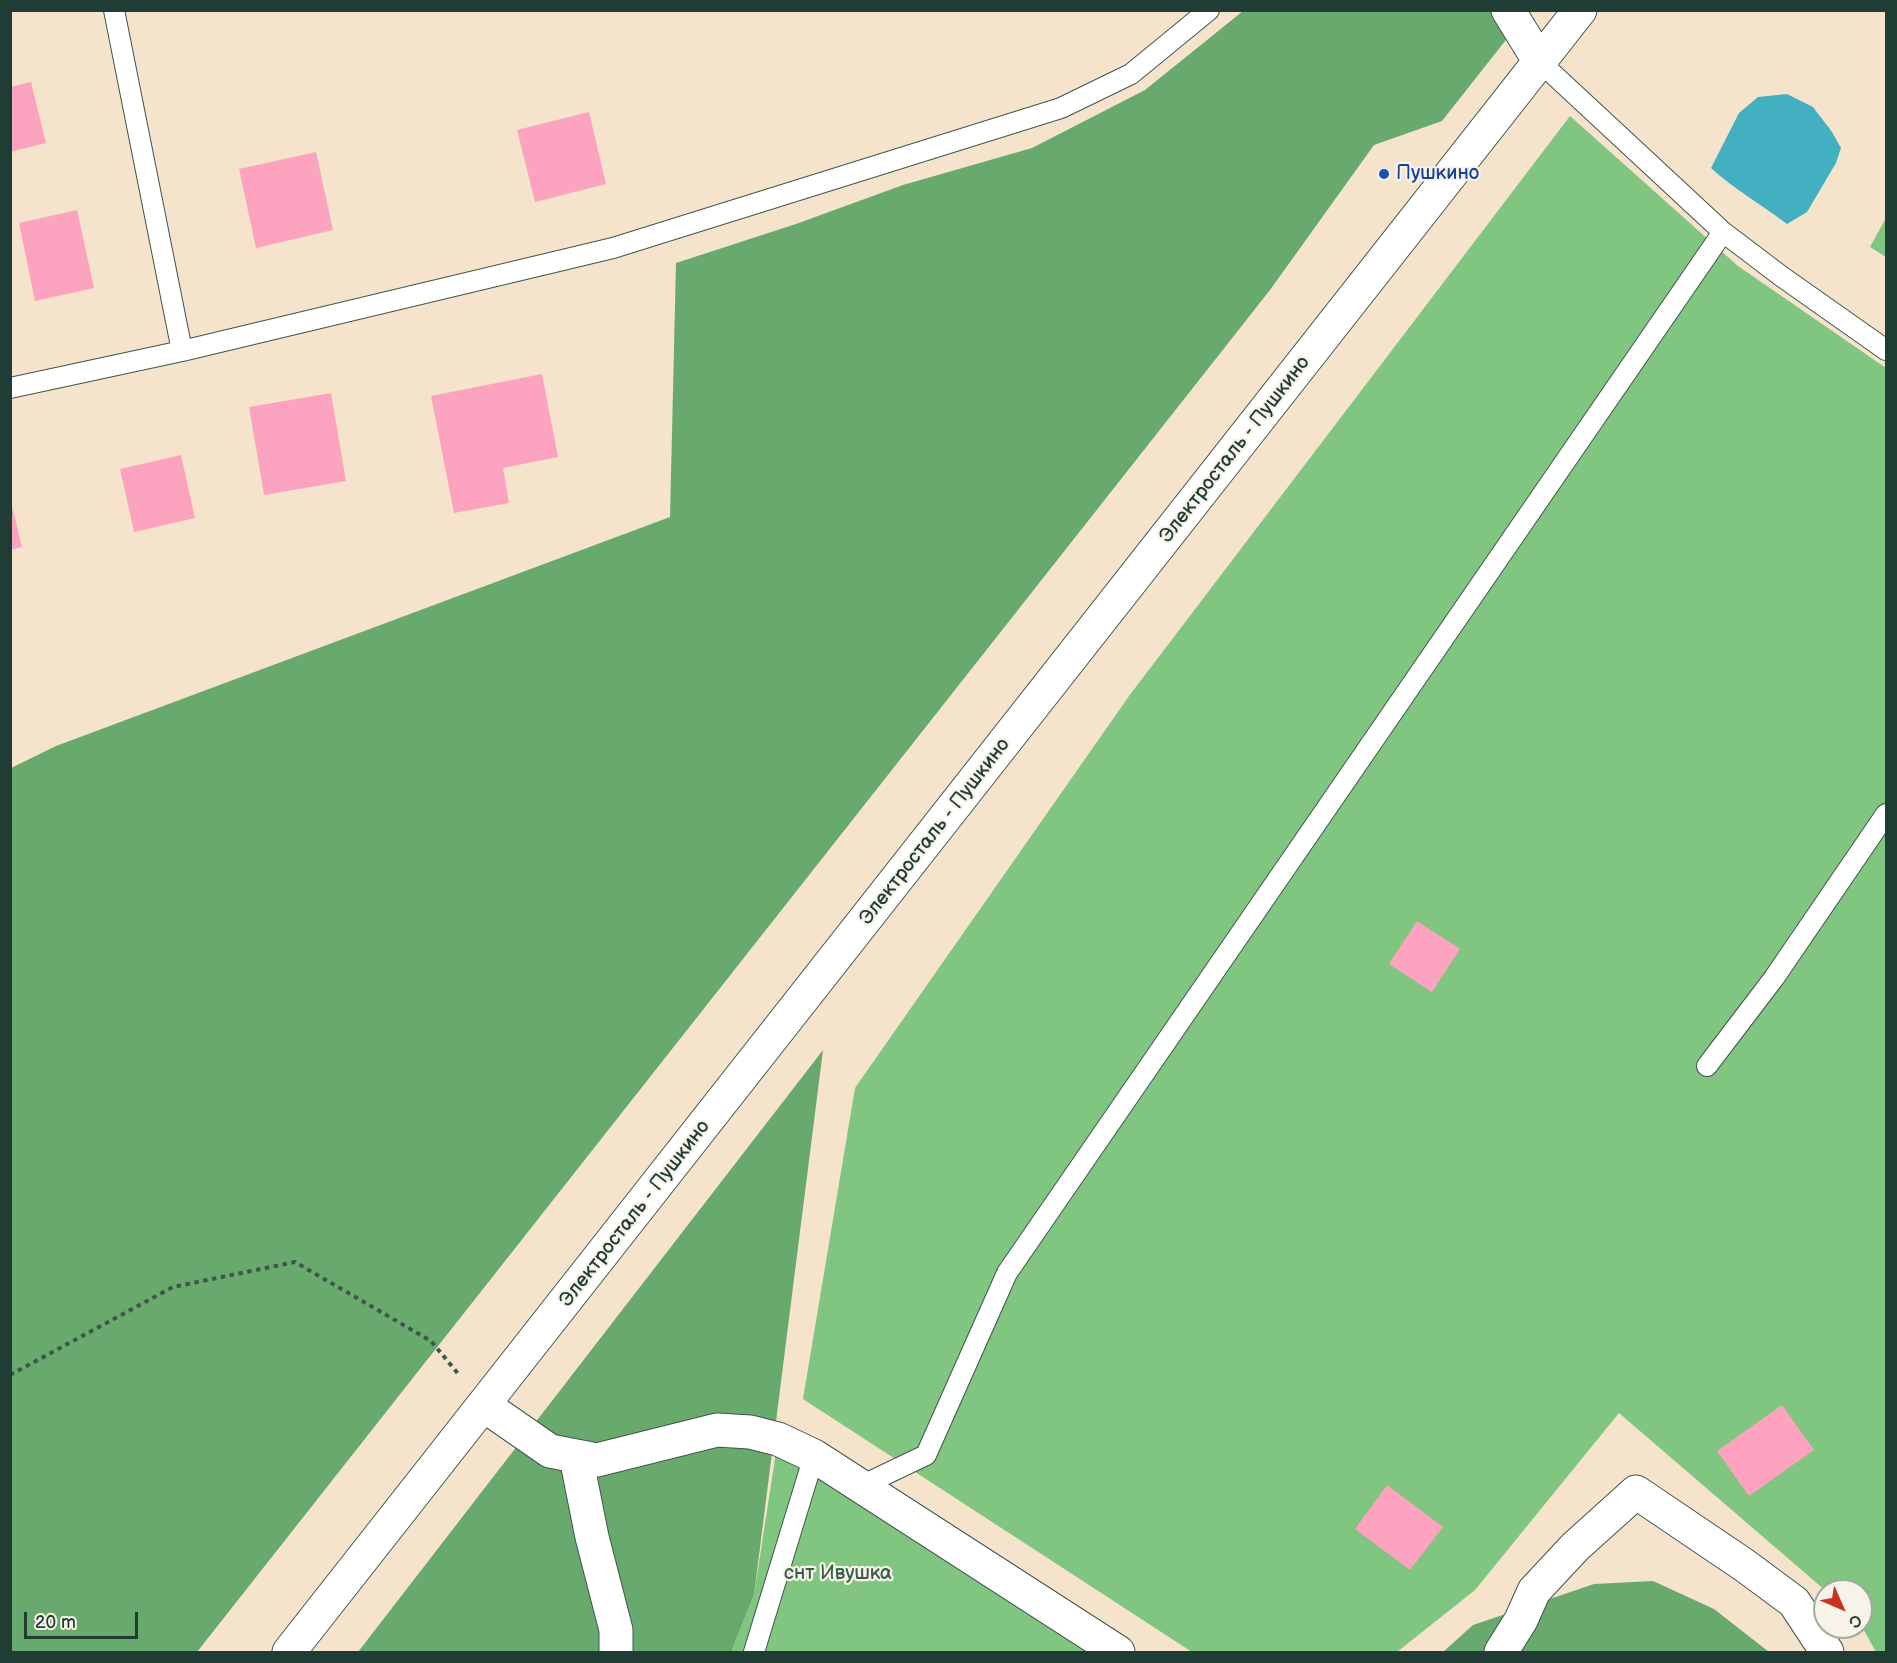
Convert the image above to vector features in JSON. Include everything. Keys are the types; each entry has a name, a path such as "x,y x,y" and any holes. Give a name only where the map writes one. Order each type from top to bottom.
{"street":[{"path":"1508,10 1540,62"},
{"name":"Электросталь - Пушкино","path":"289,1653 1580,10"},
{"path":"484,1406 550,1451 597,1461 717,1430 750,1432 778,1439 814,1456 1118,1653"},
{"path":"576,1457 592,1537 616,1630 616,1653"},
{"path":"1501,1653 1521,1620 1534,1591 1575,1547 1636,1492 1794,1602 1827,1653"}],"lane":[{"path":"114,10 182,351"},
{"path":"10,388 182,351 613,248 1061,108 1131,74 1209,10"},
{"path":"1540,62 1723,232 1781,276 1887,350"},
{"path":"859,1487 926,1455 1007,1273 1723,232"},
{"path":"1707,1066 1774,978 1887,814"},
{"path":"754,1653 814,1456"}],"path":[{"path":"10,1376 173,1287 295,1262 431,1341 484,1406"}],"green space":[{"path":"1243,11 1491,11 1509,36 1442,121 1374,145 1270,290 197,1652 11,1652 11,768 56,746 670,517 676,263 796,224 903,185 1032,148 1145,90"},
{"path":"1570,116 1738,266 1886,368 1886,1652 1876,1652 1869,1639 1873,1639 1873,1579 1813,1580 1619,1413 1475,1590 1397,1652 1192,1652 803,1399 855,1088 1129,696"},
{"path":"1886,218 1886,257 1870,247"},
{"path":"823,1050 754,1595 731,1652 358,1652"},
{"name":"снт Ивушка","path":"778,1439 1091,1652 731,1652 754,1595"},
{"path":"1653,1581 1714,1609 1769,1652 1443,1652 1473,1625 1594,1584"}],"water":[{"path":"1787,94 1813,107 1841,148 1836,163 1807,212 1787,224 1711,168 1739,113 1758,97"}],"building":[{"path":"31,82 46,143 10,152 10,87"},
{"path":"589,112 606,184 535,202 517,130"},
{"path":"316,152 333,230 256,248 239,169"},
{"path":"77,210 94,288 35,301 19,223"},
{"path":"542,374 558,457 503,468 509,503 454,513 431,396"},
{"path":"331,393 346,481 264,495 249,407"},
{"path":"181,455 195,518 134,532 120,469"},
{"path":"10,503 22,547 10,550"},
{"path":"1417,921 1460,949 1432,992 1389,964"},
{"path":"1782,1405 1814,1450 1749,1496 1717,1451"},
{"path":"1387,1485 1443,1527 1410,1570 1355,1529"}],"place":[{"name":"Пушкино","path":"1384,174"}]}
